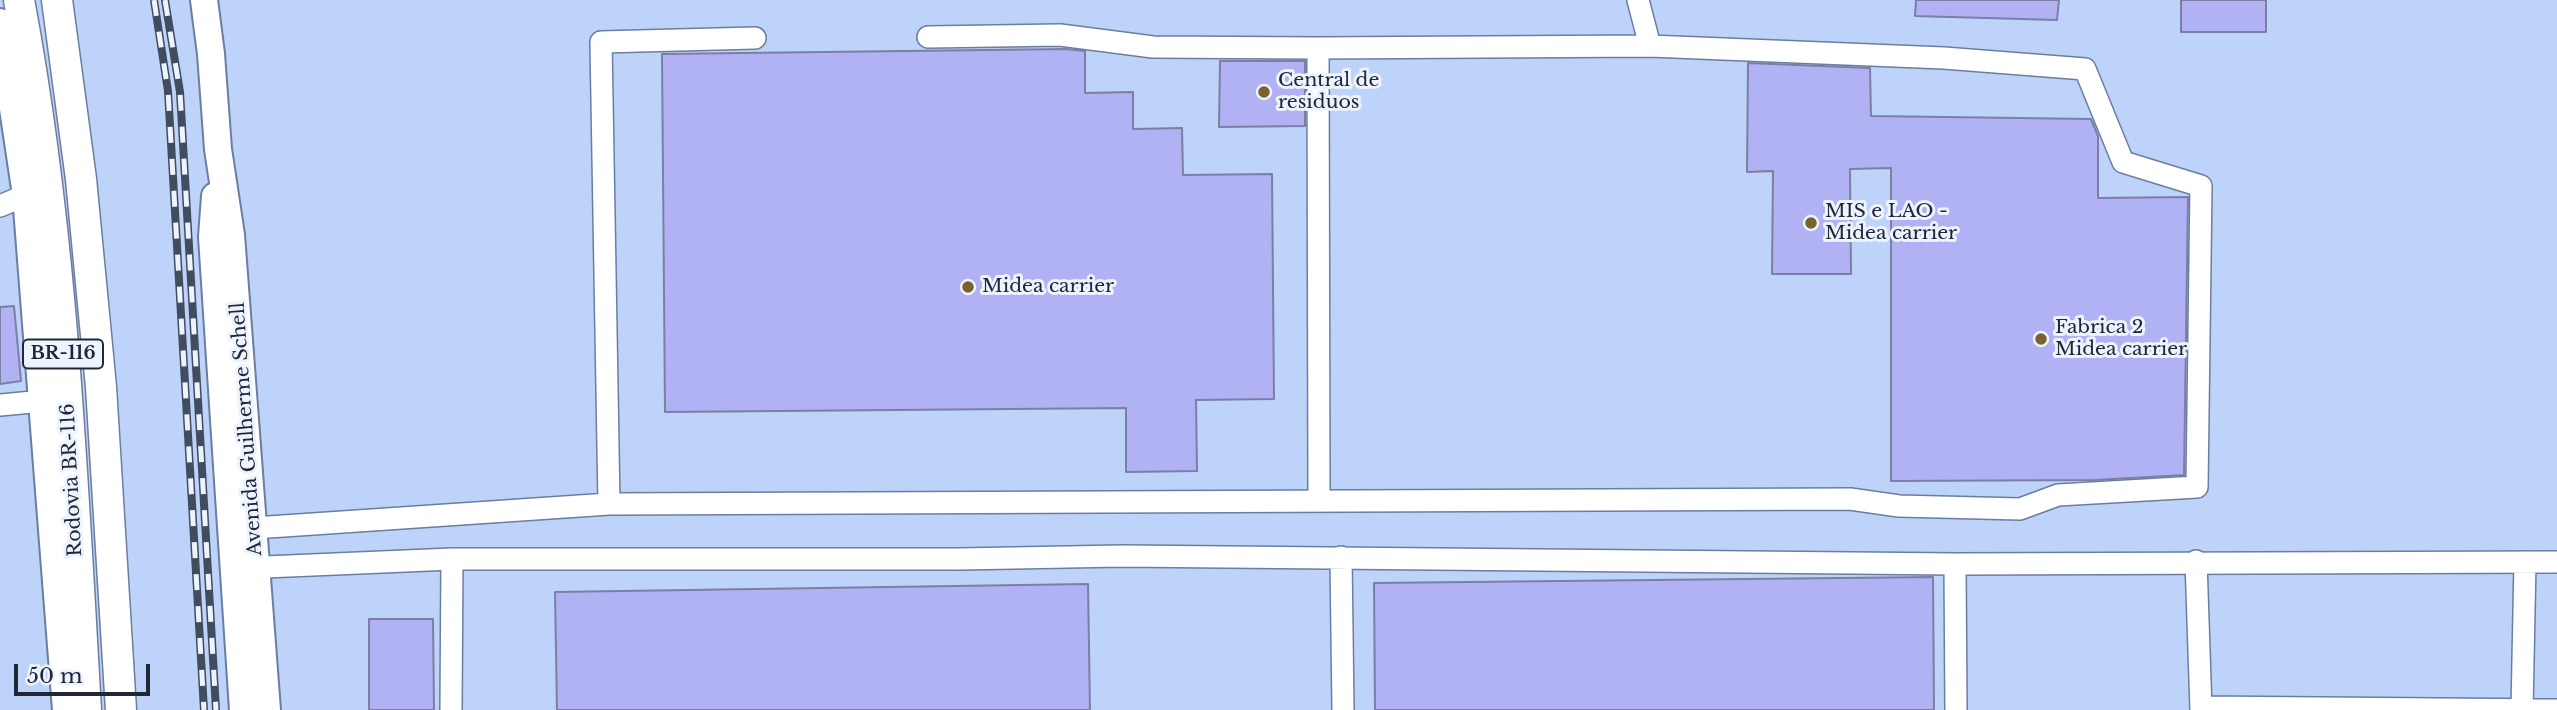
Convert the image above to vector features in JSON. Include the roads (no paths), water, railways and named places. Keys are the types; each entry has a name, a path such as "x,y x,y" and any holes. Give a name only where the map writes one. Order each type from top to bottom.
{"highway":[{"name":"Rodovia BR-116","path":"19,0 47,181 65,366 86,710"},
{"name":"Rodovia BR-116","path":"57,0 81,179 101,387 121,710"}],"main road":[{"name":"Avenida Guilherme Schell","path":"204,0 218,149 231,235 245,568 243,710"},
{"path":"0,22 26,195 65,710"},
{"name":"Avenida Guilherme Schell","path":"245,568 267,710"}],"street":[{"path":"1638,0 1650,46"},
{"path":"243,529 609,504 1850,499 1899,506 2020,509 2058,495 2197,487 2201,186 2123,162 2085,69 1944,58 1650,46 1153,47 1060,35 928,37"},
{"path":"609,504 601,42 755,38"},
{"path":"1318,48 1319,500"},
{"path":"0,206 26,195"},
{"path":"0,405 43,401"},
{"path":"245,568 452,559 1341,557 1955,564 2196,561 2557,562"},
{"path":"1341,557 1343,710"},
{"path":"452,559 452,710"},
{"path":"2196,561 2201,708 2557,709"},
{"path":"2522,710 2525,562"},
{"path":"1955,564 1956,710"}],"railway":[{"path":"154,0 168,91 204,710"},
{"path":"165,0 180,92 216,710"}],"place":[{"name":"Central de residuos","path":"1264,92"},
{"name":"MIS e LAO - Midea carrier","path":"1811,223"},
{"name":"Midea carrier","path":"968,287"},
{"name":"Fabrica 2 Midea carrier","path":"2041,339"}]}
